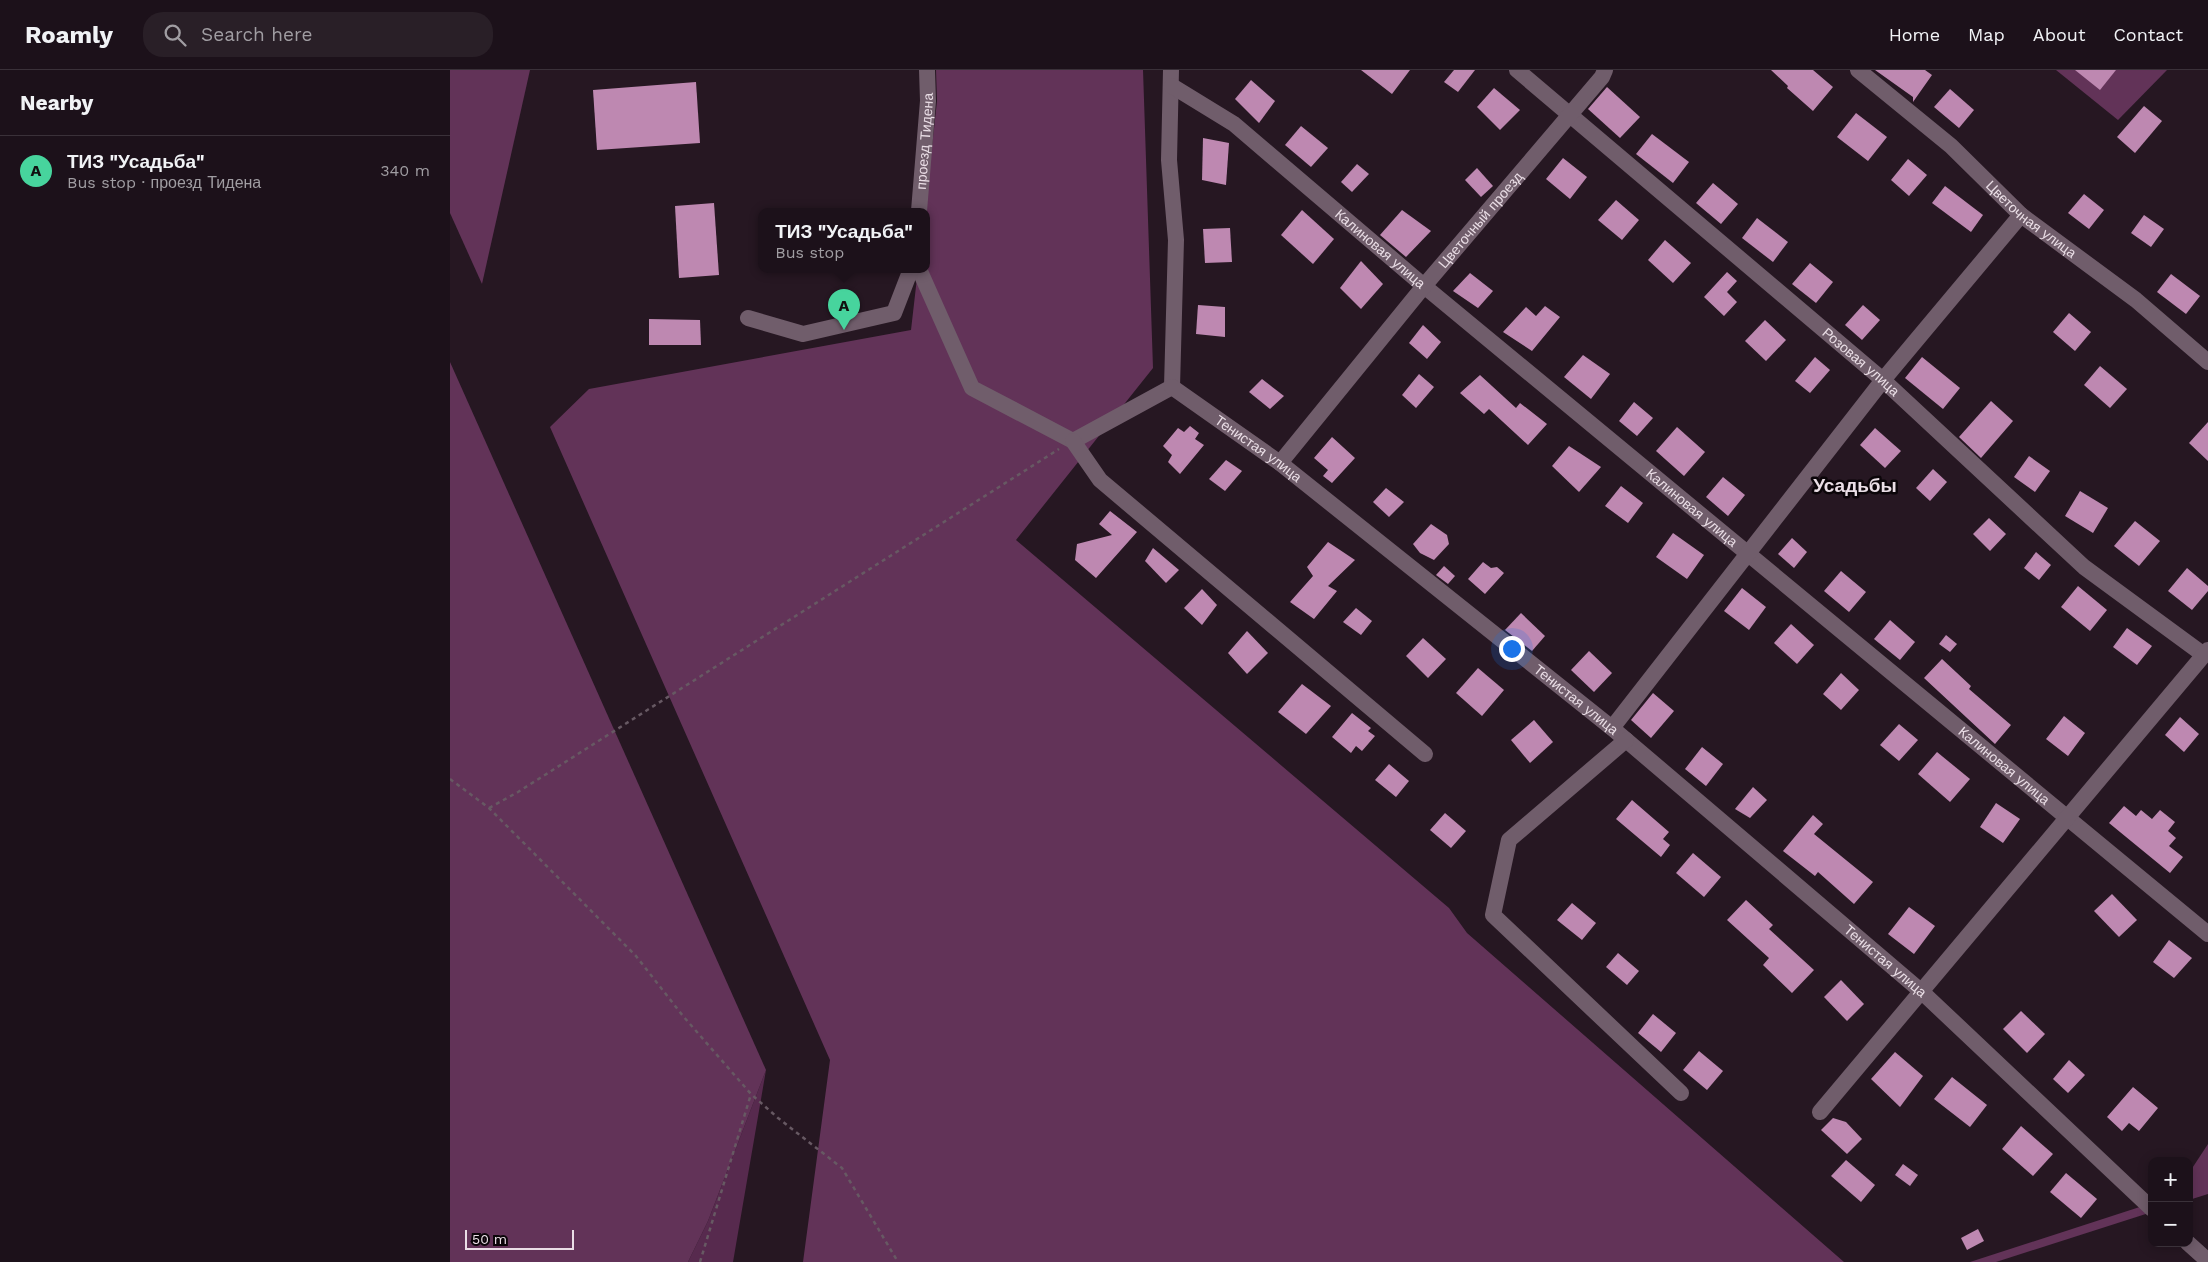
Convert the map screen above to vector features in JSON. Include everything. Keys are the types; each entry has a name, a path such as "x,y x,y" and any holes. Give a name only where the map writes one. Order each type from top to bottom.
{"street":[{"name":"проезд Тидена","path":"919,208 928,101 926,70"},
{"path":"1073,441 1172,387 1176,240 1169,160 1172,70"},
{"name":"Розовая улица","path":"1518,70 1883,380 2084,568 2206,653"},
{"name":"Цветочный проезд","path":"1280,463 1424,286 1571,115 1602,77 1605,70"},
{"name":"Цветочная улица","path":"1858,70 1951,146 2021,215 2136,300 2208,362"},
{"name":"Калиновая улица","path":"1172,86 1234,124 1424,286 1748,555 2069,817 2208,934"},
{"path":"1612,728 1883,380 2021,215"},
{"path":"748,318 803,334 894,313 909,273"},
{"path":"921,273 972,388 1073,441 1100,480 1425,754"},
{"name":"Тенистая улица","path":"1172,387 1280,463 1612,728 1922,992 2148,1205"},
{"path":"1820,1112 2206,653"},
{"path":"1626,740 1509,840 1493,915 1681,1093"},
{"path":"2186,1262 2188,1247"},
{"path":"2192,1247 2208,1261"}],"path":[{"path":"489,808 518,792 1073,441"},
{"path":"450,779 489,808 636,956 683,1016 751,1094 778,1118 842,1168 898,1262"},
{"path":"700,1262 751,1094"}],"shaded area":[{"path":"450,70 530,70 482,284 450,213"},
{"path":"936,70 1143,70 1153,368 1016,540 1449,908 1467,933 1844,1262 803,1262 830,1060 550,427 589,389 911,330 918,273 930,273 930,208 925,208 937,101"},
{"path":"2056,70 2167,70 2118,120"},
{"path":"450,362 766,1070 708,1221 688,1262 450,1262"},
{"path":"766,1070 733,1262 688,1262 708,1221"},
{"path":"2208,1144 2208,1194 2193,1199 2193,1167"},
{"path":"2148,1204 2148,1213 1996,1262 1970,1262"}],"building":[{"path":"1361,70 1410,70 1392,94"},
{"path":"1454,70 1475,70 1458,92 1444,82"},
{"path":"1771,70 1813,70 1833,87 1813,111 1787,88 1788,86"},
{"path":"1875,70 1925,70 1932,75 1913,102 1913,97"},
{"path":"2075,70 2116,70 2100,90"},
{"path":"1251,80 1275,101 1259,123 1235,99"},
{"path":"696,82 700,143 597,150 593,90"},
{"path":"1607,87 1640,117 1620,138 1588,109"},
{"path":"1494,88 1520,110 1500,130 1477,107"},
{"path":"1950,89 1974,110 1959,128 1934,107"},
{"path":"2144,106 2162,121 2135,153 2117,137"},
{"path":"1856,113 1887,137 1868,161 1837,137"},
{"path":"1301,126 1328,148 1311,167 1285,145"},
{"path":"1652,134 1689,162 1673,183 1636,154"},
{"path":"1203,138 1229,143 1226,185 1202,180"},
{"path":"1563,158 1587,177 1570,199 1546,179"},
{"path":"1908,159 1927,175 1909,196 1891,180"},
{"path":"1357,164 1369,174 1352,192 1341,182"},
{"path":"1477,168 1493,186 1481,197 1465,180"},
{"path":"1713,183 1738,204 1721,224 1696,203"},
{"path":"1945,186 1983,215 1971,232 1932,203"},
{"path":"2084,194 2104,210 2089,229 2068,213"},
{"path":"1616,200 1639,220 1622,240 1598,220"},
{"path":"714,203 719,275 679,278 675,206"},
{"path":"1302,210 1334,239 1313,264 1281,235"},
{"path":"1402,210 1431,231 1406,257 1380,235"},
{"path":"2144,215 2164,229 2151,247 2131,233"},
{"path":"1757,218 1788,242 1773,262 1742,238"},
{"path":"1230,228 1232,262 1205,263 1203,229"},
{"path":"1665,240 1691,263 1673,283 1648,260"},
{"path":"1361,261 1383,284 1361,309 1340,288"},
{"path":"1810,263 1833,282 1816,303 1792,284"},
{"path":"1727,272 1737,281 1727,292 1737,302 1724,316 1704,297"},
{"path":"1470,273 1493,291 1478,308 1453,291"},
{"path":"2171,274 2200,296 2186,314 2157,292"},
{"path":"1198,305 1225,307 1225,337 1196,334"},
{"path":"1863,305 1880,320 1862,340 1845,325"},
{"path":"1545,306 1560,317 1532,351 1503,332 1526,307 1536,316"},
{"path":"2069,313 2091,332 2075,351 2053,332"},
{"path":"649,319 700,320 701,345 649,345"},
{"path":"1765,320 1786,340 1766,361 1745,341"},
{"path":"1423,325 1441,342 1427,359 1409,343"},
{"path":"1583,355 1610,374 1591,399 1564,377"},
{"path":"1815,357 1830,370 1810,393 1795,381"},
{"path":"1922,357 1960,388 1943,409 1905,378"},
{"path":"2100,366 2127,389 2110,408 2084,385"},
{"path":"1419,374 1434,387 1416,408 1402,395"},
{"path":"1480,375 1516,408 1520,403 1547,424 1528,445 1489,409 1484,414 1460,393"},
{"path":"1262,379 1284,396 1270,409 1249,392"},
{"path":"1991,401 2013,421 1981,458 1959,437"},
{"path":"1634,402 1653,418 1637,436 1619,421"},
{"path":"2208,422 2208,461 2189,443"},
{"path":"1190,426 1199,433 1195,439 1204,445 1180,474 1168,462 1172,455 1163,446 1178,428 1184,432"},
{"path":"1677,427 1705,452 1684,476 1656,451"},
{"path":"1875,428 1901,451 1885,468 1860,445"},
{"path":"1332,437 1355,458 1332,483 1323,476 1328,470 1314,458"},
{"path":"1569,446 1601,467 1579,492 1552,466"},
{"path":"2029,456 2050,471 2035,492 2014,477"},
{"path":"1226,460 1242,471 1225,491 1209,479"},
{"path":"1933,469 1947,482 1930,501 1916,488"},
{"path":"1723,477 1745,495 1728,516 1706,497"},
{"path":"1621,486 1643,503 1628,523 1605,506"},
{"path":"1386,488 1404,502 1389,517 1373,502"},
{"path":"2080,491 2108,508 2093,533 2065,516"},
{"path":"1110,511 1137,532 1096,578 1075,560 1077,544 1112,535 1099,524"},
{"path":"1989,518 2006,534 1990,551 1973,534"},
{"path":"2135,521 2160,541 2139,566 2114,546"},
{"path":"1431,524 1447,535 1449,544 1434,560 1420,553 1413,544"},
{"path":"1673,533 1704,555 1687,579 1656,557"},
{"path":"1792,538 1807,552 1794,568 1778,554"},
{"path":"1328,542 1355,560 1328,586 1337,591 1314,619 1290,602 1313,576 1307,567"},
{"path":"1153,548 1179,570 1166,583 1145,561"},
{"path":"2036,552 2051,565 2039,580 2024,568"},
{"path":"1483,562 1491,568 1497,567 1504,573 1485,594 1468,579"},
{"path":"1444,566 1455,576 1448,584 1436,575"},
{"path":"2187,568 2208,586 2208,591 2192,610 2168,591"},
{"path":"1841,571 1866,592 1849,612 1824,591"},
{"path":"2078,586 2107,610 2090,631 2061,607"},
{"path":"1742,588 1766,607 1749,630 1724,611"},
{"path":"1202,589 1217,605 1202,625 1184,608"},
{"path":"1356,608 1372,621 1361,635 1343,622"},
{"path":"1521,613 1545,636 1532,651 1505,630"},
{"path":"1890,620 1915,642 1900,660 1874,639"},
{"path":"1791,624 1814,645 1797,664 1774,643"},
{"path":"2127,628 2152,646 2137,665 2113,647"},
{"path":"1247,631 1268,653 1247,674 1228,653"},
{"path":"1946,635 1957,644 1950,652 1939,644"},
{"path":"1423,638 1446,659 1428,678 1406,656"},
{"path":"1589,651 1612,673 1594,692 1571,670"},
{"path":"1942,659 1971,686 1969,689 2011,725 1995,744 1924,678"},
{"path":"1478,668 1504,690 1482,716 1456,693"},
{"path":"1841,673 1859,690 1841,710 1823,694"},
{"path":"1302,684 1331,706 1306,734 1278,712"},
{"path":"1653,693 1674,711 1651,738 1631,720"},
{"path":"1352,713 1371,728 1368,731 1375,736 1362,751 1356,746 1351,753 1332,737"},
{"path":"2064,716 2085,733 2068,756 2046,739"},
{"path":"2180,717 2199,734 2184,752 2165,735"},
{"path":"1534,720 1553,742 1530,763 1511,740"},
{"path":"1899,724 1918,740 1899,761 1880,745"},
{"path":"1702,747 1723,764 1706,786 1685,769"},
{"path":"1937,752 1970,779 1950,802 1918,774"},
{"path":"1389,764 1409,781 1396,797 1375,780"},
{"path":"1753,787 1767,800 1750,818 1735,809"},
{"path":"1632,800 1669,832 1663,839 1670,845 1661,857 1616,819"},
{"path":"1996,803 2020,819 2003,843 1980,827"},
{"path":"2124,806 2136,816 2141,810 2152,819 2160,810 2175,822 2168,831 2176,838 2169,846 2183,857 2170,873 2109,823"},
{"path":"1445,813 1466,831 1451,848 1430,830"},
{"path":"1813,815 1823,824 1814,834 1873,882 1854,904 1818,872 1815,876 1783,851"},
{"path":"1693,853 1721,877 1704,897 1676,873"},
{"path":"2112,894 2137,920 2119,937 2094,911"},
{"path":"1746,900 1773,925 1769,929 1814,970 1792,993 1763,965 1769,958 1727,920"},
{"path":"1572,903 1596,923 1582,940 1557,920"},
{"path":"1909,907 1935,926 1914,954 1888,934"},
{"path":"2169,940 2192,958 2174,978 2153,962"},
{"path":"1618,953 1639,971 1627,985 1606,967"},
{"path":"1841,980 1864,1004 1847,1021 1824,997"},
{"path":"2021,1011 2045,1034 2027,1053 2003,1029"},
{"path":"1653,1014 1676,1033 1661,1052 1638,1033"},
{"path":"1699,1051 1723,1071 1707,1090 1683,1070"},
{"path":"1895,1052 1923,1076 1900,1107 1871,1079"},
{"path":"2069,1060 2085,1075 2068,1093 2053,1079"},
{"path":"1952,1077 1987,1105 1970,1127 1934,1099"},
{"path":"2133,1087 2158,1108 2139,1131 2129,1123 2122,1131 2107,1117"},
{"path":"1833,1118 1846,1122 1862,1139 1847,1154 1821,1130"},
{"path":"2021,1126 2053,1154 2033,1176 2002,1149"},
{"path":"1846,1160 1875,1185 1861,1202 1831,1176"},
{"path":"1903,1164 1918,1175 1910,1186 1895,1175"},
{"path":"2066,1173 2097,1199 2081,1218 2050,1192"},
{"path":"1978,1229 1984,1241 1967,1250 1961,1238"}],"place":[{"name":"ТИЗ \"Усадьба\"","path":"844,330"}],"district":[{"name":"Усадьбы","path":"1855,485"}]}
